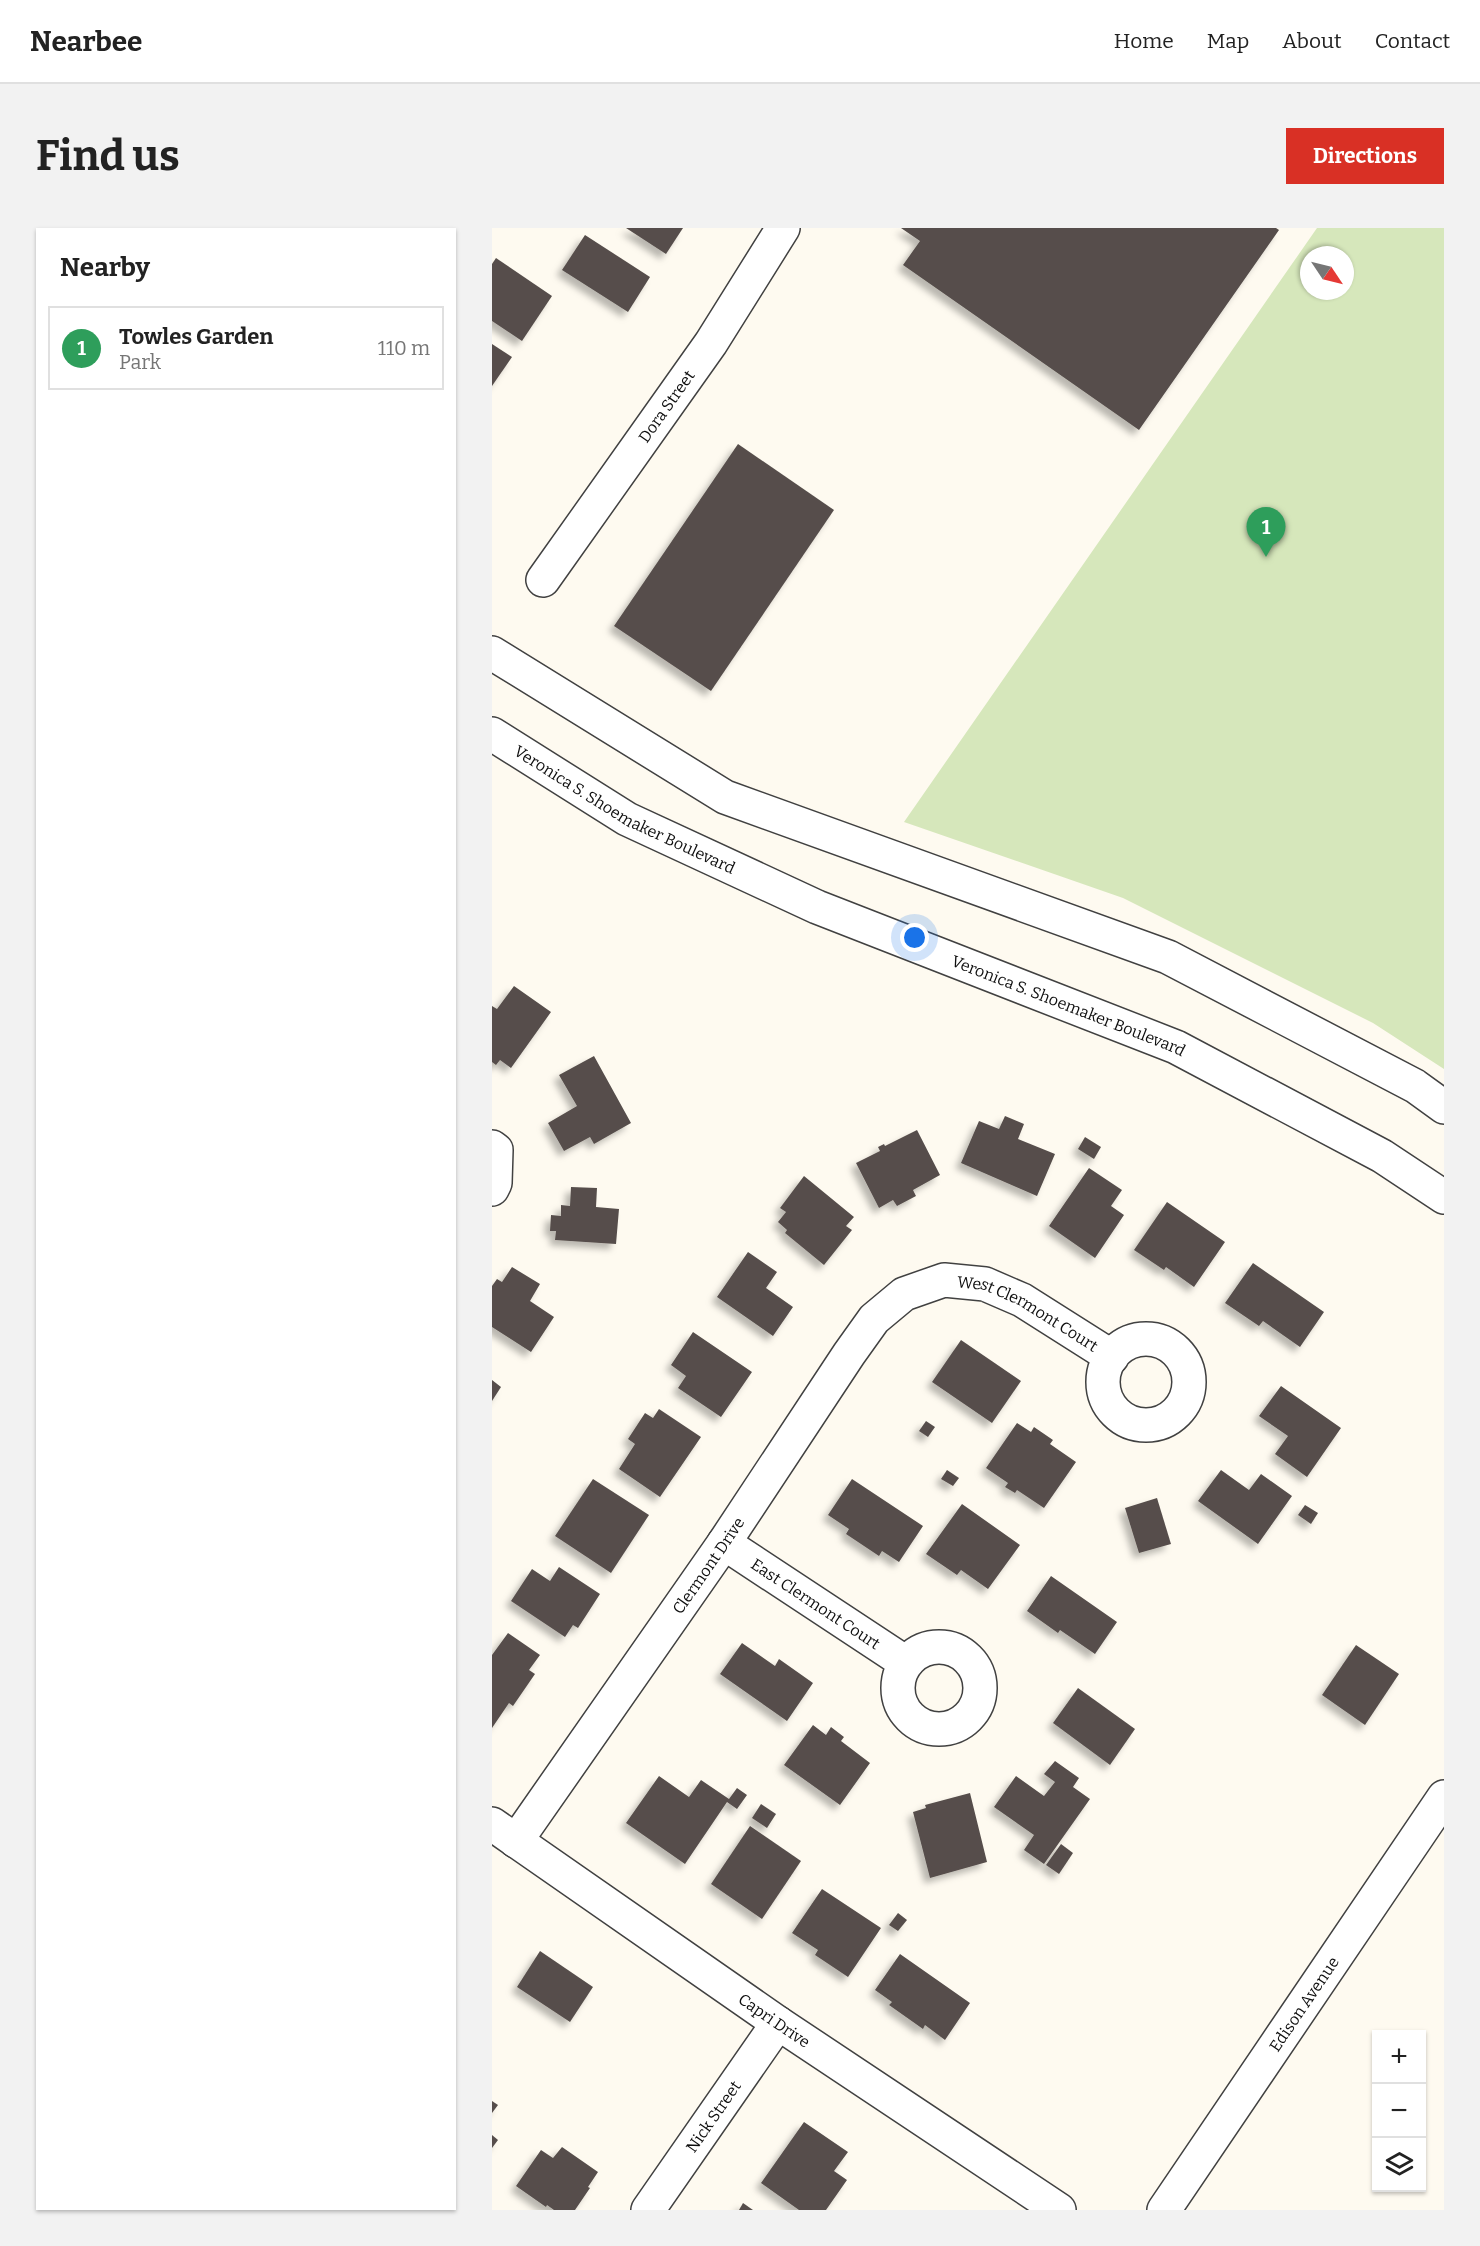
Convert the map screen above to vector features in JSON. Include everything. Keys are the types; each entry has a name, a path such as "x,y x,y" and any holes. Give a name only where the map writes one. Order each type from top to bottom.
{"street":[{"name":"Dora Street","path":"543,580 711,343 783,228"},
{"path":"492,653 725,797 1168,957 1415,1086 1444,1107"},
{"name":"Veronica S. Shoemaker Boulevard","path":"492,734 627,819 817,907 1176,1047 1382,1156 1444,1197"},
{"path":"492,1147 496,1150 495,1183 492,1190"},
{"name":"West Clermont Court","path":"904,1294 944,1280 986,1284 1022,1300 1112,1356"},
{"name":"Clermont Drive","path":"504,1833 724,1543 874,1319 904,1294"},
{"name":"East Clermont Court","path":"724,1543 906,1663"},
{"name":"Edison Avenue","path":"1164,2210 1444,1797"},
{"name":"Capri Drive","path":"504,1833 778,2023 1059,2210"},
{"name":"Nick Street","path":"648,2210 778,2023"}],"green space":[{"path":"1317,228 1444,228 1444,1069 1373,1023 1123,898 904,822 1300,252 1300,300 1354,300 1354,246 1304,246"}],"building":[{"path":"626,228 683,228 666,254"},
{"path":"901,228 1276,228 1279,230 1139,430 903,265 920,241"},
{"path":"585,235 650,277 628,312 562,270"},
{"path":"496,258 552,296 522,341 492,321 492,264"},
{"path":"492,344 512,357 492,386"},
{"path":"738,444 834,510 711,691 614,626"},
{"path":"514,986 551,1012 511,1068 500,1060 496,1065 492,1062 492,1006 497,1009"},
{"path":"594,1056 631,1123 594,1144 590,1137 564,1151 548,1123 577,1106 559,1075"},
{"path":"1005,1116 1024,1124 1018,1139 1055,1154 1037,1196 961,1163 979,1121 999,1129"},
{"path":"917,1130 940,1175 913,1190 916,1196 897,1206 893,1200 879,1208 856,1163 880,1151 878,1147 884,1144 885,1146"},
{"path":"1085,1137 1101,1147 1094,1159 1078,1149"},
{"path":"1089,1168 1122,1190 1111,1206 1124,1215 1095,1258 1049,1226"},
{"path":"804,1176 854,1217 846,1226 852,1230 824,1265 785,1233 787,1230 778,1222 786,1212 780,1208"},
{"path":"571,1187 597,1188 596,1207 619,1209 616,1244 555,1240 556,1231 550,1231 551,1215 561,1216 561,1205 570,1206"},
{"path":"1167,1202 1225,1242 1194,1287 1166,1267 1164,1270 1134,1250"},
{"path":"748,1252 777,1272 766,1288 793,1307 773,1336 717,1297"},
{"path":"1253,1263 1324,1312 1300,1347 1263,1321 1259,1326 1225,1303"},
{"path":"512,1267 540,1284 530,1301 554,1317 531,1352 492,1327 492,1286 497,1279 502,1282"},
{"path":"693,1332 752,1372 721,1417 678,1388 686,1376 671,1365"},
{"path":"961,1340 1021,1381 992,1423 932,1382"},
{"path":"492,1380 501,1387 492,1401"},
{"path":"1281,1386 1341,1428 1307,1477 1275,1454 1288,1436 1259,1416"},
{"path":"659,1409 701,1437 660,1497 619,1469 635,1444 628,1439 645,1413 653,1418"},
{"path":"926,1421 935,1427 928,1437 919,1431"},
{"path":"1017,1423 1031,1432 1034,1427 1053,1440 1050,1444 1076,1462 1044,1508 1017,1490 1015,1493 1005,1487 1008,1483 986,1468"},
{"path":"947,1470 959,1478 953,1486 941,1479"},
{"path":"1221,1470 1249,1490 1261,1474 1292,1496 1258,1544 1198,1501"},
{"path":"593,1479 649,1515 611,1573 555,1536"},
{"path":"852,1479 923,1526 899,1562 882,1551 879,1556 846,1534 849,1529 828,1515"},
{"path":"1157,1498 1171,1544 1139,1553 1125,1508"},
{"path":"962,1504 1020,1545 988,1589 961,1570 957,1575 926,1554"},
{"path":"1305,1505 1318,1513 1311,1524 1298,1515"},
{"path":"559,1567 600,1594 578,1628 573,1625 565,1637 511,1601 532,1569 550,1581"},
{"path":"1051,1576 1117,1622 1095,1654 1060,1630 1058,1633 1027,1611"},
{"path":"508,1633 540,1655 529,1670 535,1674 513,1706 509,1703 492,1728 492,1655"},
{"path":"742,1643 775,1666 779,1659 813,1683 787,1721 720,1674"},
{"path":"1356,1645 1399,1674 1365,1725 1322,1695"},
{"path":"1078,1688 1135,1729 1110,1765 1053,1723"},
{"path":"813,1725 826,1735 831,1727 844,1737 841,1741 870,1763 840,1805 784,1765"},
{"path":"1055,1761 1079,1778 1073,1787 1090,1799 1044,1864 1024,1850 1034,1835 994,1807 1016,1776 1044,1796 1055,1782 1044,1774"},
{"path":"659,1776 689,1797 701,1780 729,1799 737,1788 747,1795 737,1809 727,1802 685,1864 626,1823"},
{"path":"970,1793 987,1862 930,1878 913,1812 926,1808 925,1805"},
{"path":"761,1804 776,1814 767,1828 752,1818"},
{"path":"750,1826 801,1861 762,1919 711,1884"},
{"path":"1061,1844 1073,1853 1059,1874 1046,1865"},
{"path":"822,1889 881,1928 848,1977 815,1955 818,1950 792,1933"},
{"path":"898,1913 907,1920 898,1931 889,1925"},
{"path":"540,1951 593,1987 570,2022 517,1987"},
{"path":"900,1954 970,2003 945,2040 925,2025 923,2029 889,2005 892,2002 875,1990"},
{"path":"492,2101 498,2105 492,2113"},
{"path":"804,2122 848,2152 834,2171 847,2180 826,2210 799,2210 761,2183"},
{"path":"492,2135 498,2140 492,2148"},
{"path":"562,2147 598,2172 575,2210 554,2210 547,2205 546,2207 516,2186 541,2150 553,2158"},
{"path":"743,2203 753,2210 739,2210"}],"place":[{"name":"Towles Garden","path":"1266,557"}]}
